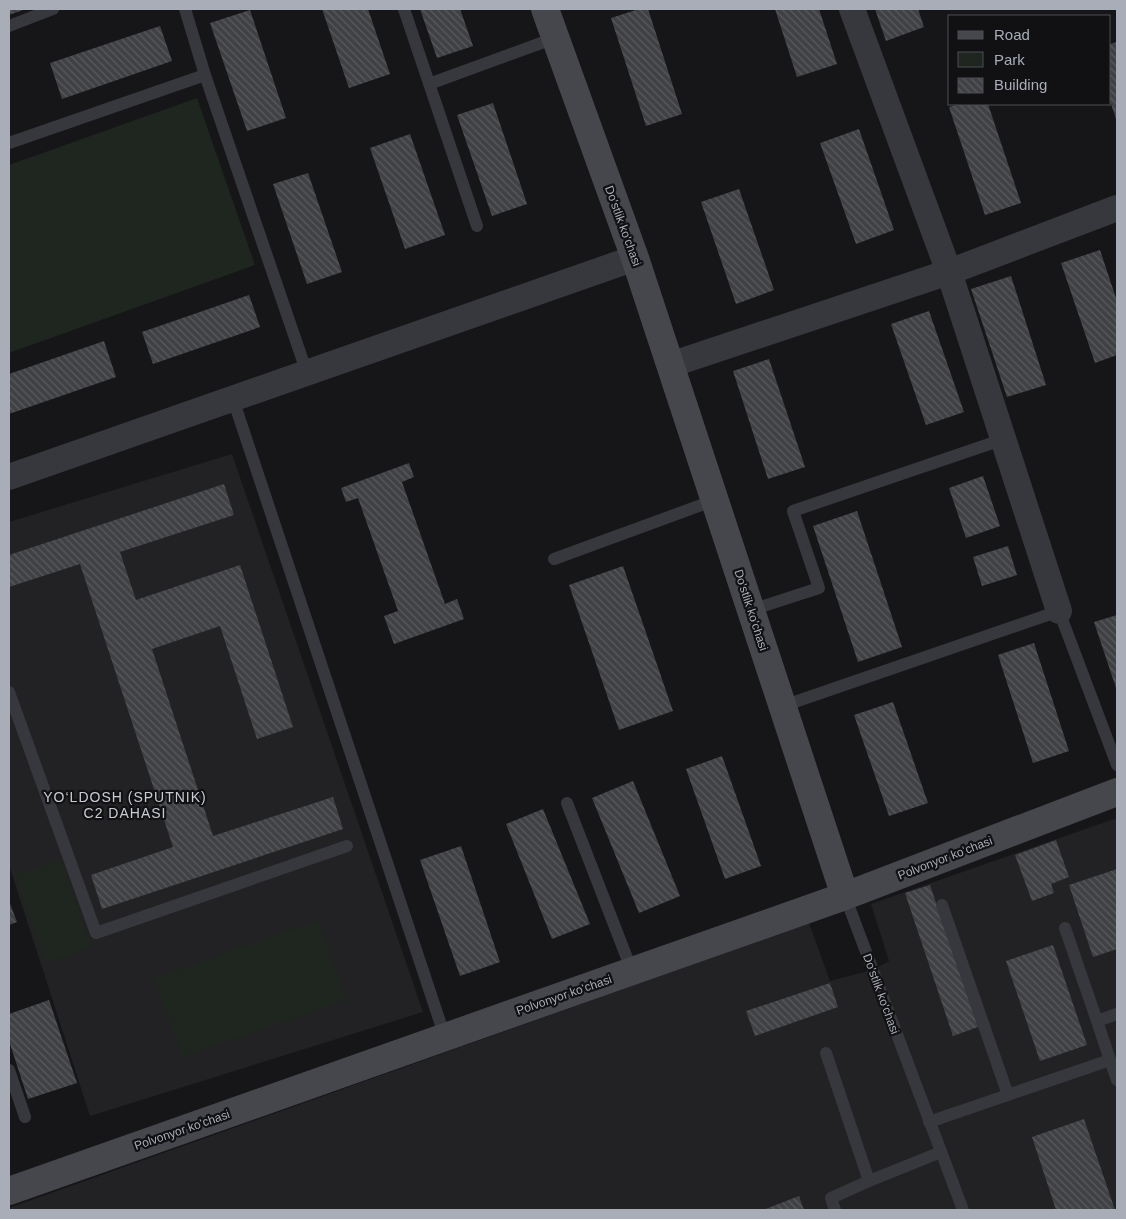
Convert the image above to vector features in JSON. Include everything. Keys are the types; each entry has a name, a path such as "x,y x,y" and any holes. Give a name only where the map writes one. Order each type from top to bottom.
{"street":[{"name":"Do'stlik ko'chasi","path":"545,9 634,258 845,896"},
{"path":"852,9 950,272 1060,611"},
{"path":"670,365 950,272 1117,208"},
{"path":"9,478 634,258"},
{"name":"Polvonyor koʻchasi","path":"9,1191 845,896 1117,792"}],"lane":[{"path":"9,26 53,9"},
{"path":"185,9 205,76 307,373"},
{"path":"404,9 477,226"},
{"path":"429,84 555,38"},
{"path":"9,143 205,76"},
{"path":"233,399 445,1037"},
{"path":"751,610 819,588 793,511 1004,439"},
{"path":"554,559 715,500"},
{"path":"783,706 1060,611 1117,765"},
{"path":"9,692 96,933 347,846"},
{"path":"568,802 632,971"},
{"name":"Do'stlik ko'chasi","path":"845,896 962,1210"},
{"path":"942,905 1008,1095"},
{"path":"1065,928 1117,1080"},
{"path":"1097,1021 1117,1014"},
{"path":"826,1054 869,1181"},
{"path":"929,1122 1110,1060"},
{"path":"9,1070 25,1117"},
{"path":"835,1210 831,1198 940,1152"}],"shaded area":[{"path":"232,454 423,1012 90,1116 9,865 9,522"},
{"path":"1117,818 1117,1210 9,1210 9,1208 809,923 830,981 872,970 889,961 871,904"}],"green space":[{"path":"197,98 255,265 9,353 9,165"},
{"path":"61,859 91,947 45,963 15,875"},
{"path":"318,920 346,1000 182,1057 154,978"}],"building":[{"path":"9,9 26,9 9,15"},
{"path":"322,9 368,9 390,74 349,88"},
{"path":"420,9 460,9 473,46 437,58"},
{"path":"639,9 648,9 682,114 646,126 611,18"},
{"path":"775,9 819,9 837,64 797,77"},
{"path":"875,9 918,9 924,27 886,41"},
{"path":"250,10 286,118 247,131 210,23"},
{"path":"160,26 172,61 62,99 50,63"},
{"path":"1117,42 1117,122 1111,104 1111,44"},
{"path":"493,103 527,204 492,216 457,115"},
{"path":"956,105 988,105 1021,203 985,215 949,107"},
{"path":"859,129 894,230 856,244 820,143"},
{"path":"410,134 445,235 405,249 370,148"},
{"path":"308,173 342,272 307,284 273,184"},
{"path":"739,189 774,290 736,304 701,202"},
{"path":"1100,250 1117,301 1117,355 1095,363 1061,263"},
{"path":"1011,276 1046,385 1007,397 971,289"},
{"path":"249,295 260,327 153,364 142,332"},
{"path":"929,311 964,412 926,425 891,324"},
{"path":"104,341 116,377 9,414 9,374"},
{"path":"769,359 805,467 768,479 733,371"},
{"path":"409,463 414,477 402,482 445,604 457,599 464,619 394,644 384,616 398,611 358,498 346,502 341,488"},
{"path":"983,476 1000,526 966,538 949,488"},
{"path":"224,484 234,515 120,552 136,600 240,565 293,727 257,739 220,626 152,649 213,836 333,797 343,829 102,909 91,875 173,847 80,564 9,587 9,555"},
{"path":"857,511 902,647 858,662 813,526"},
{"path":"1008,546 1017,575 982,586 973,557"},
{"path":"623,566 673,711 619,730 569,585"},
{"path":"1117,615 1117,691 1094,622"},
{"path":"1034,643 1069,751 1033,763 998,655"},
{"path":"893,702 928,803 889,816 854,715"},
{"path":"722,756 761,866 725,879 686,769"},
{"path":"633,781 680,896 639,913 592,798"},
{"path":"543,809 590,924 552,939 506,824"},
{"path":"1056,840 1069,877 1051,884 1054,893 1032,901 1015,855"},
{"path":"461,846 500,962 460,976 420,860"},
{"path":"1117,869 1117,949 1093,957 1069,885"},
{"path":"930,885 978,1027 953,1036 905,893"},
{"path":"9,901 17,922 9,925"},
{"path":"1053,945 1087,1045 1040,1061 1006,961"},
{"path":"830,983 838,1007 755,1036 746,1011"},
{"path":"49,1000 77,1083 28,1099 9,1041 9,1014"},
{"path":"1084,1119 1115,1210 1056,1210 1032,1137"},
{"path":"799,1196 804,1210 763,1210"}],"district":[{"name":"YO‘LDOSH (SPUTNIK) C2 DAHASI","path":"125,806"}]}
